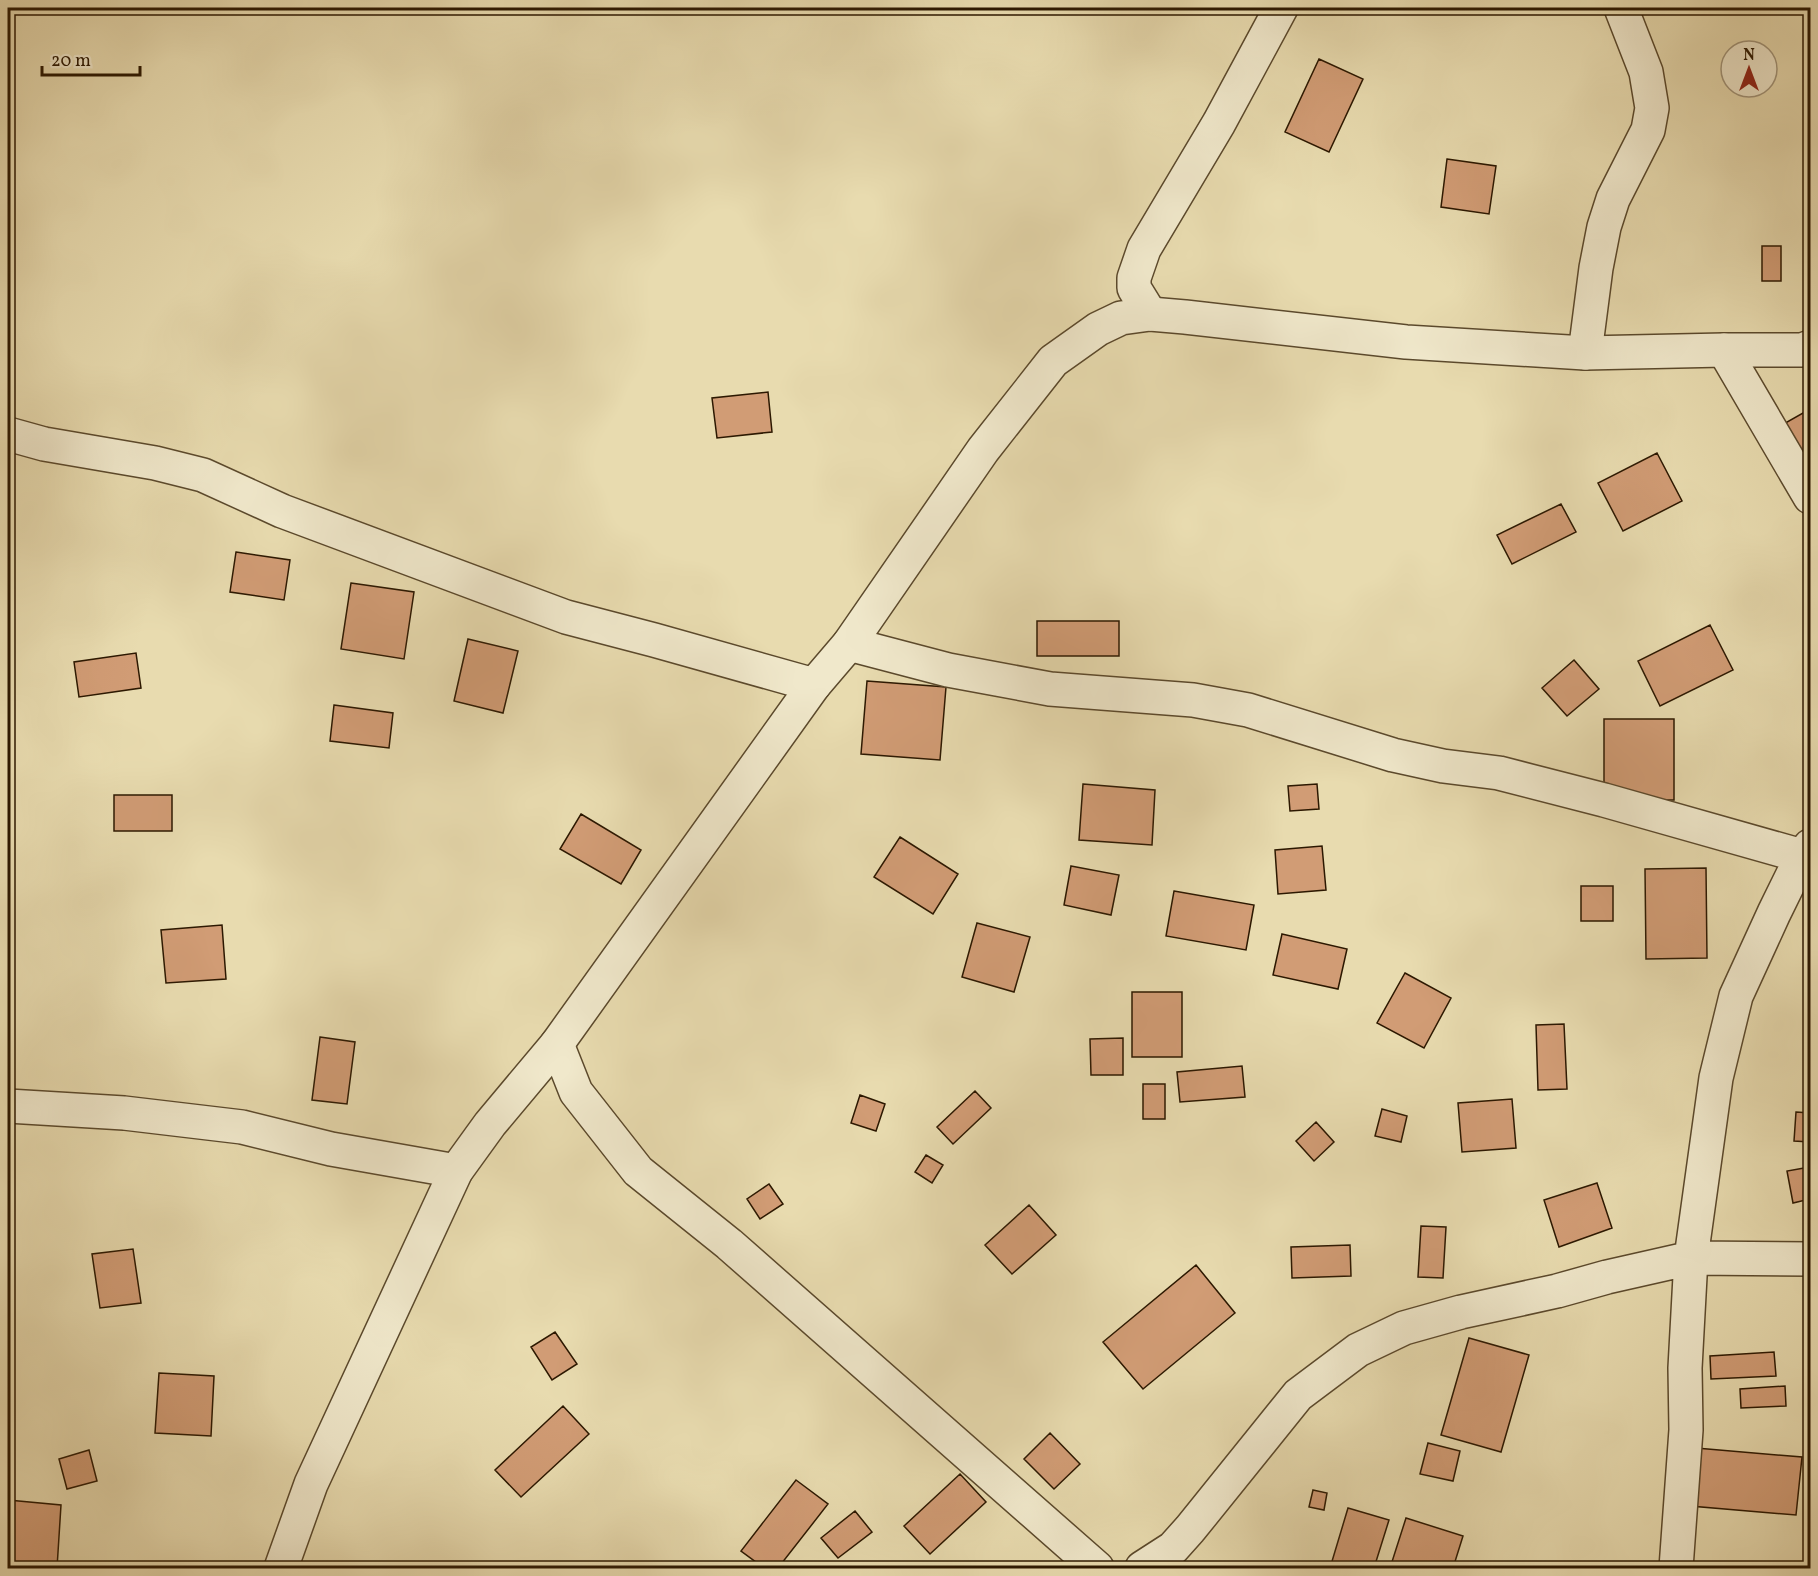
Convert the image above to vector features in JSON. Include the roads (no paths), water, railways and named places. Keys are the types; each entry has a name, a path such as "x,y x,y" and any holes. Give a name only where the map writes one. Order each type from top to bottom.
{"street":[{"path":"1150,314 1134,288 1134,278 1144,249 1219,123 1281,8"},
{"path":"1586,354 1596,268 1604,227 1613,199 1648,130 1652,108 1646,72 1621,8"},
{"path":"281,1569 311,1484 456,1171 490,1124 557,1044 814,685 849,644 983,450 1053,361 1098,329 1120,318 1150,314 1185,316 1406,342 1586,354 1802,350 1810,347"},
{"path":"1724,350 1810,497"},
{"path":"8,434 44,444 155,463 203,475 282,511 566,617 814,685"},
{"path":"849,644 948,670 1050,689 1193,700 1248,710 1393,755 1443,766 1499,773 1806,851 1774,913 1736,996 1716,1078 1691,1258 1685,1368 1686,1430 1676,1569"},
{"path":"557,1044 576,1092 639,1171 729,1244 1097,1569"},
{"path":"8,1106 124,1113 242,1126 331,1149 456,1171"},
{"path":"1142,1569 1173,1548 1298,1395 1358,1350 1404,1328 1461,1312 1691,1258 1810,1259"}]}
